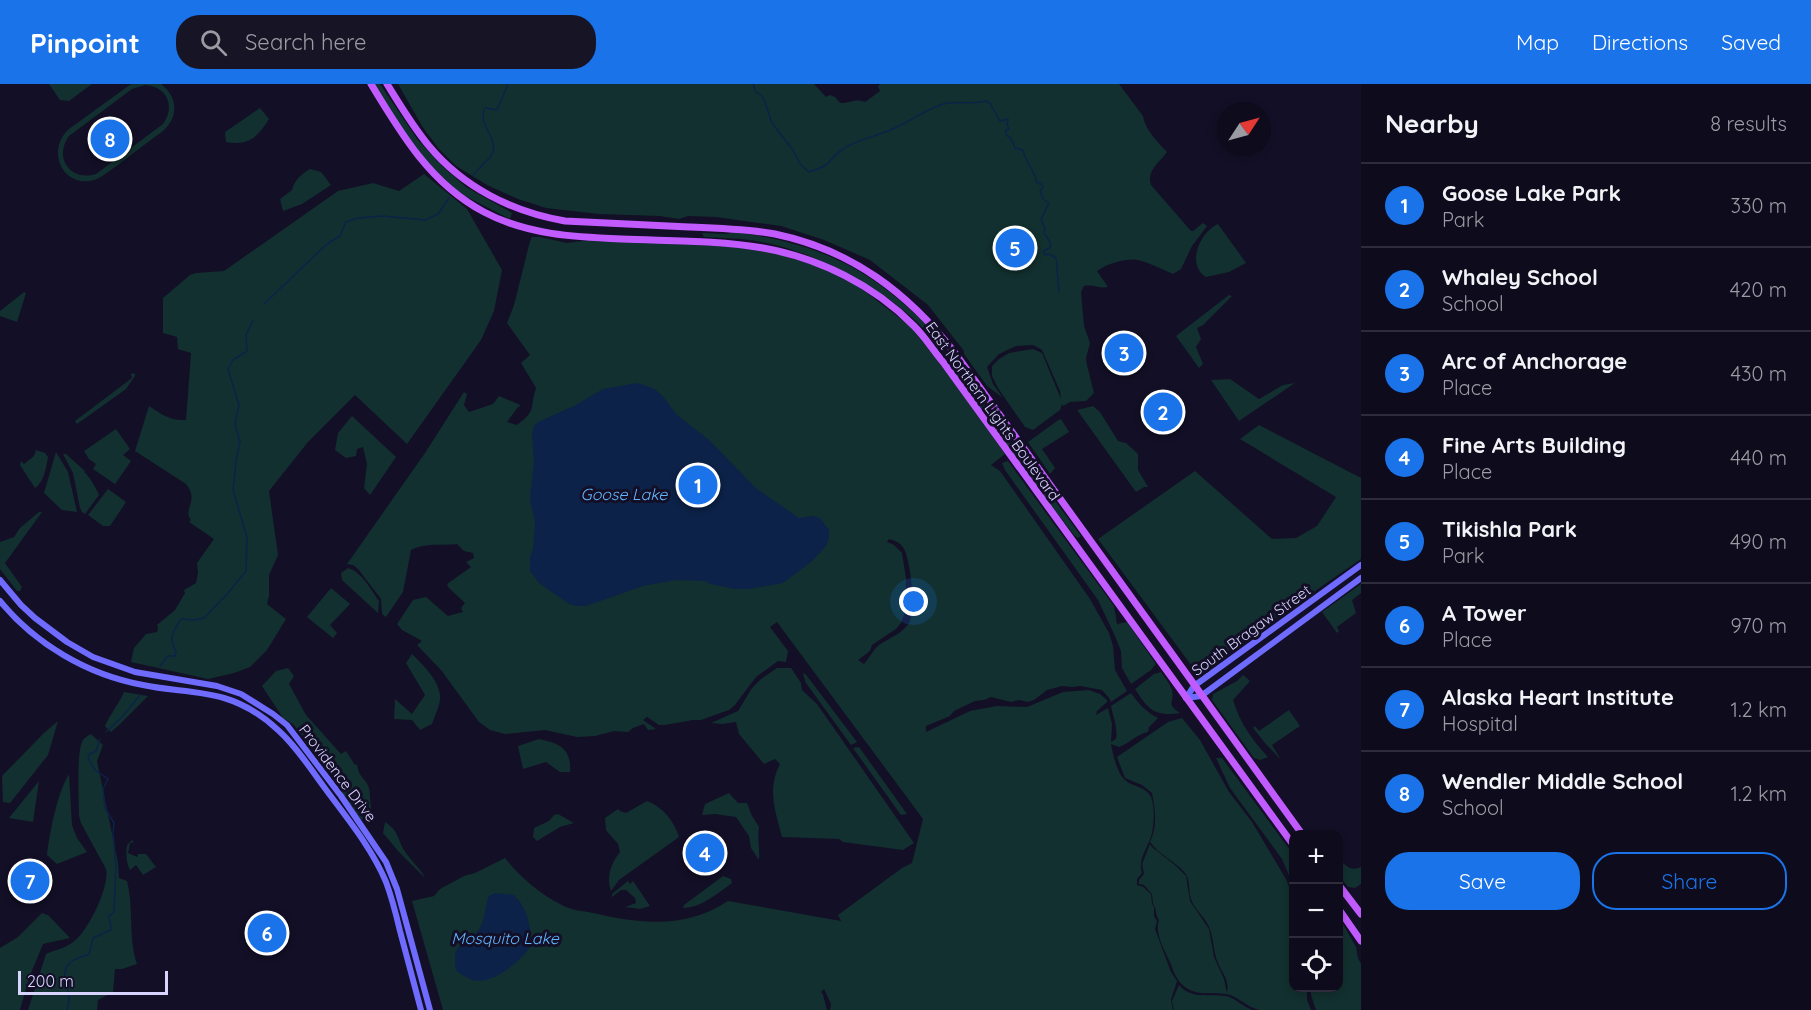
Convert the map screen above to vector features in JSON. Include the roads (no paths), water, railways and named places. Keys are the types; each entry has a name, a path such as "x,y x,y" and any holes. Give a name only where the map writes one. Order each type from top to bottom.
{"main road":[{"name":"East Northern Lights Boulevard","path":"371,84 404,137 435,175 466,200 497,218 525,228 563,236 760,247 819,263 863,286 902,315 924,338 1289,840"},
{"name":"East Northern Lights Boulevard","path":"387,84 418,132 443,161 476,187 510,206 565,221 726,229 774,234 825,250 871,273 903,297 936,330 1299,830"},
{"path":"1068,536 1078,541 1089,540"},
{"name":"South Bragaw Street","path":"1186,698 1194,686 1361,566"},
{"name":"South Bragaw Street","path":"1186,698 1201,696 1361,578"},
{"name":"Providence Drive","path":"0,580 34,618 67,642 92,656 135,672 233,691 249,697 287,725 341,796 386,862 397,889 430,1010"},
{"name":"Providence Drive","path":"0,601 16,619 54,650 94,670 143,686 205,693 224,698 251,710 279,730 301,756 370,851 382,874 392,900 421,1010"},
{"path":"1343,891 1361,914"},
{"path":"1343,915 1361,941"}],"water":[{"name":"Goose Lake","path":"637,383 653,388 662,395 676,414 709,440 757,489 799,518 812,516 820,518 829,530 829,538 826,546 811,562 783,583 735,589 705,581 676,580 643,586 586,606 569,604 539,583 530,571 535,523 530,499 534,462 532,435 534,426 603,389"},
{"name":"Mosquito Lake","path":"495,893 514,895 519,900 528,918 532,944 521,958 504,972 485,980 476,981 457,971 456,952 478,931 489,896"}],"waterway":[{"path":"473,175 493,151 492,139 484,121 485,108 497,110 508,84"},
{"path":"753,84 756,92 763,97 772,123 801,165 809,172 826,165 838,152 849,146 895,128 940,105 986,101 991,104 1000,121 1008,119 1009,129 1006,130 1006,135 1011,138 1015,148 1023,150 1037,183 1042,184 1040,191 1043,199 1049,203 1041,219 1045,229 1044,233 1051,247 1044,251 1045,255 1049,254 1056,258 1059,292"},
{"path":"264,304 327,244 340,236 346,222 358,218 382,216 425,220 438,214 449,198"},
{"path":"160,666 168,656 175,656 172,635 181,619 204,618 246,571 247,537 233,490 240,442 235,424 239,405 228,369 233,360 247,351 246,335 253,320"},
{"path":"106,732 140,695"},
{"path":"67,1010 69,995 65,970 75,959 89,954 93,938 111,930 109,916 114,912 116,866 114,823 105,808 103,789 108,779 95,770 88,758 96,751 100,739"}],"place":[{"name":"Wendler Middle School","path":"110,139"},
{"name":"Tikishla Park","path":"1015,248"},
{"name":"Arc of Anchorage","path":"1124,353"},
{"name":"Whaley School","path":"1163,412"},
{"name":"Goose Lake Park","path":"698,485"},
{"name":"Fine Arts Building","path":"705,853"},
{"name":"Alaska Heart Institute","path":"30,881"},
{"name":"A Tower","path":"267,933"}]}
